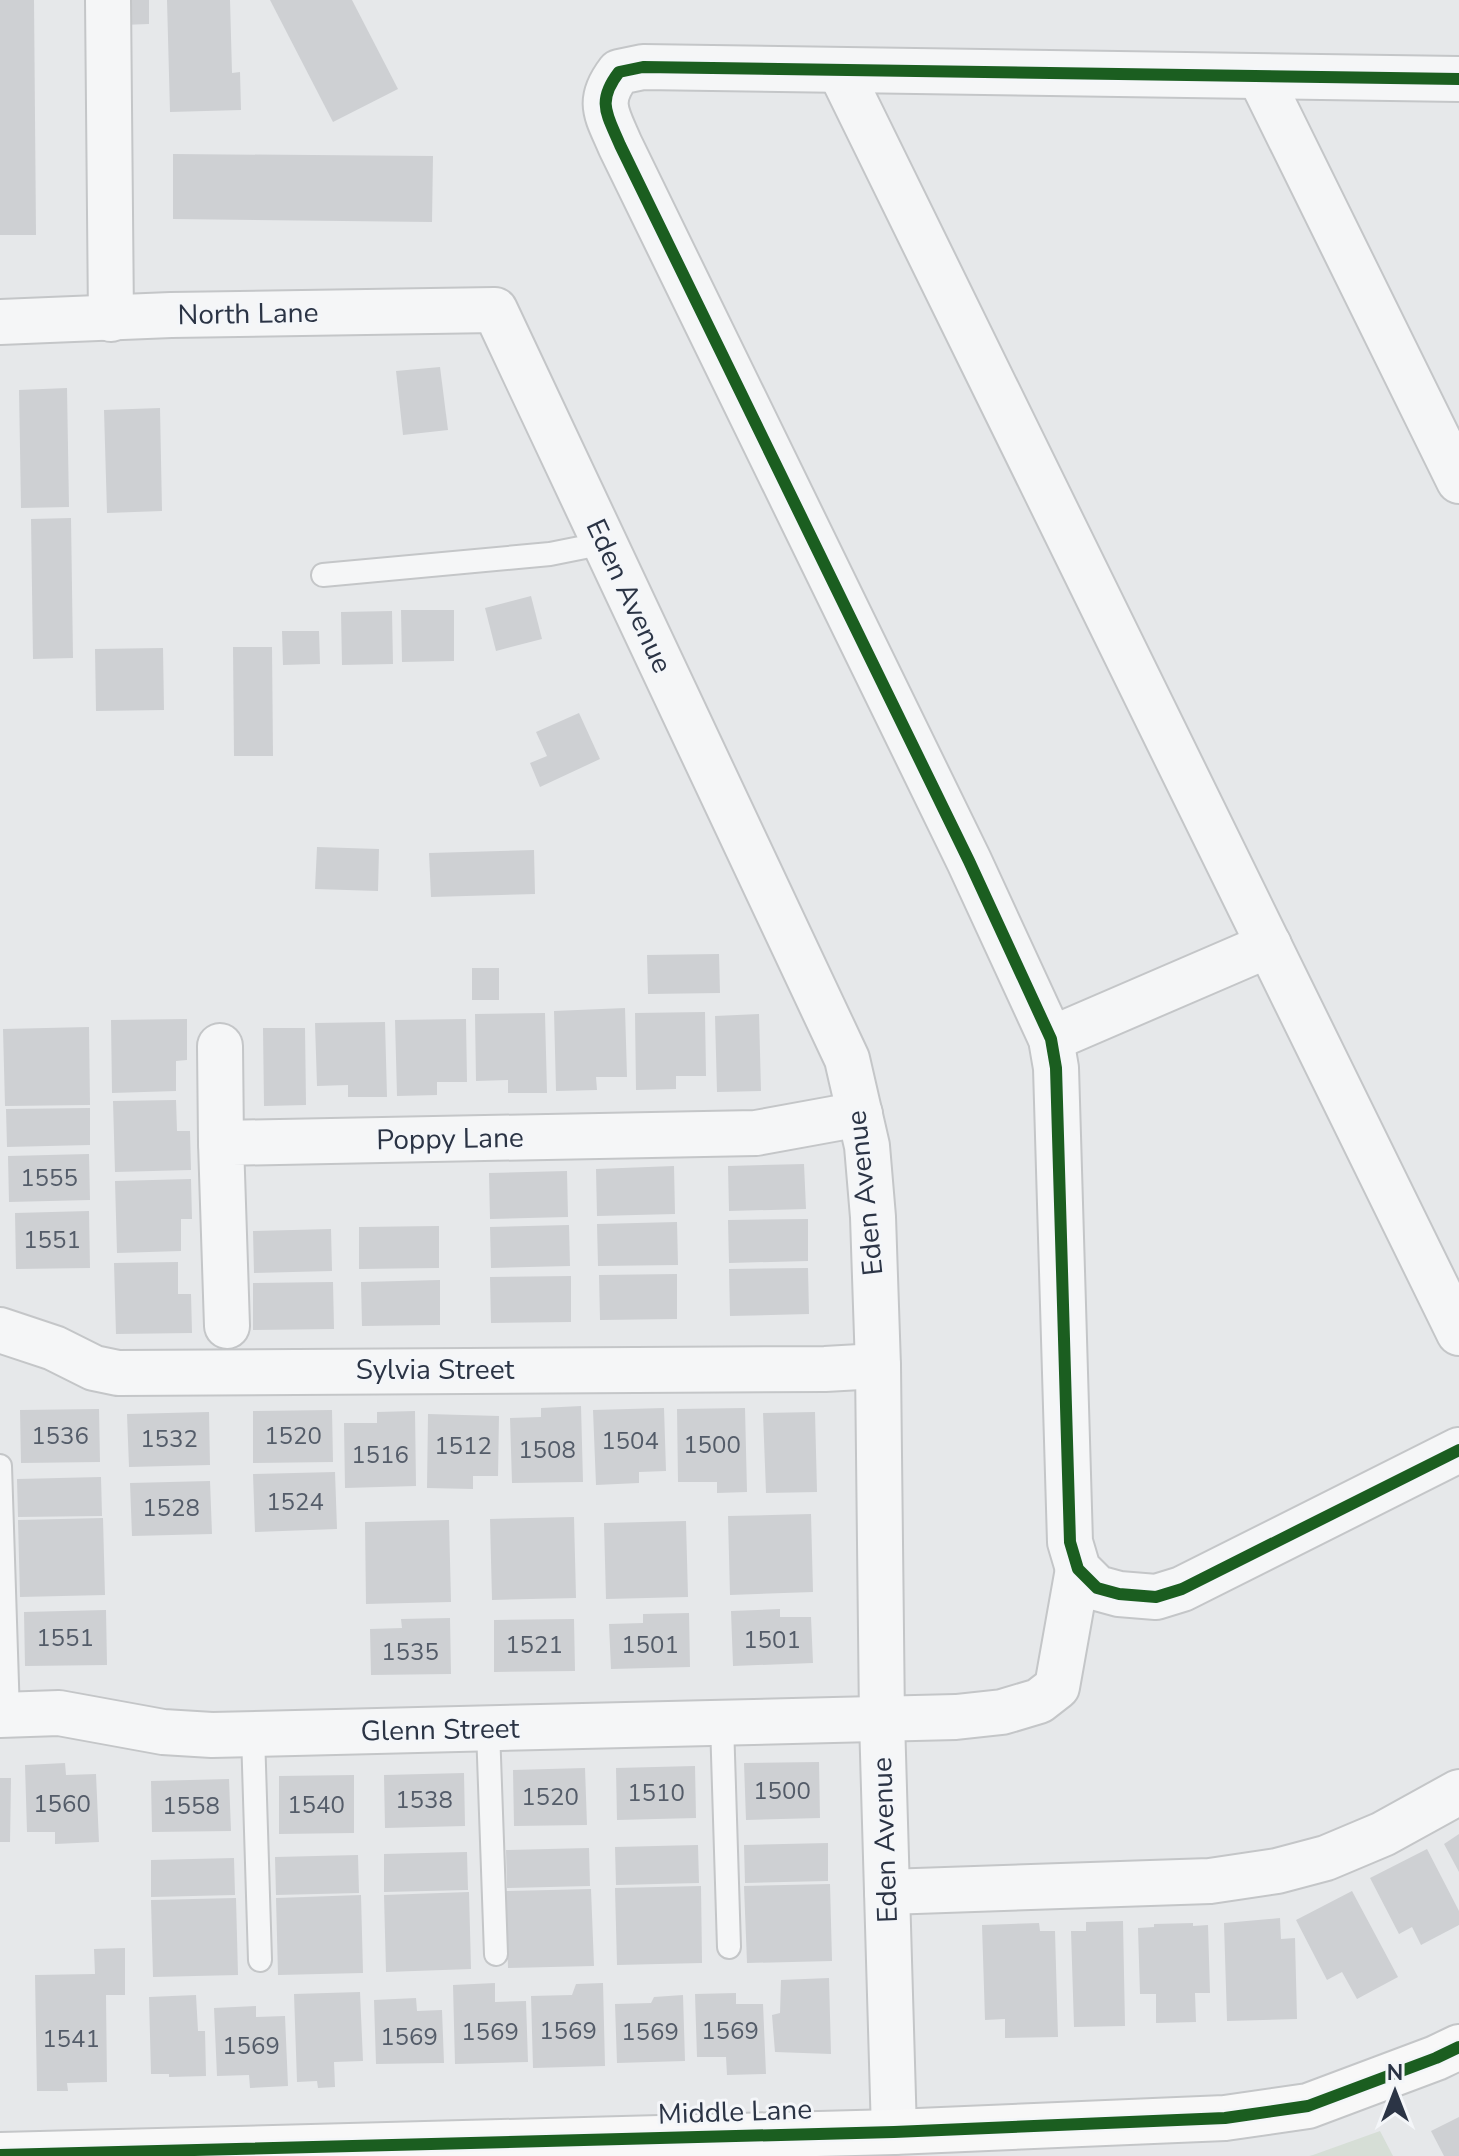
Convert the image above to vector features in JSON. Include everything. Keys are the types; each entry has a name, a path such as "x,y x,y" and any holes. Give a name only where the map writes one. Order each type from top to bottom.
{"street":[{"path":"108,0 111,319"},
{"path":"1459,79 643,67 619,72 609,84 604,107 962,847 1051,1039 1056,1068 1070,1542 1078,1569 1097,1588 1119,1594 1156,1597 1182,1589 1459,1450"},
{"path":"840,71 1459,1333"},
{"path":"1260,77 1459,481"},
{"name":"North Lane","path":"0,322 187,315 495,310"},
{"name":"Eden Avenue","path":"495,310 847,1059 867,1146 873,1217 878,1366 882,1720 894,2144"},
{"path":"1051,1039 1269,945"},
{"path":"220,1046 227,1326"},
{"name":"Poppy Lane","path":"221,1143 756,1133 860,1114"},
{"name":"Sylvia Street","path":"0,1330 54,1348 94,1368 118,1373 825,1369 878,1366"},
{"name":"Glenn Street","path":"4,1715 59,1713 163,1732 253,1734 882,1720 1002,1712 1039,1701 1057,1687 1078,1569"},
{"path":"887,1892 1210,1881 1277,1871 1326,1858 1383,1834 1459,1792"},
{"name":"Middle Lane","path":"0,2155 894,2144 1225,2118 1308,2106 1459,2047"}],"lane":[{"path":"323,575 550,554 605,543"},
{"path":"0,1466 4,1715"},
{"path":"722,1723 729,1947"},
{"path":"488,1729 496,1954"},
{"path":"253,1734 260,1960"}],"shaded area":[{"path":"1380,2131 1393,2156 1309,2156 1313,2155"}],"building":[{"path":"0,0 34,0 36,235 0,235"},
{"path":"122,0 149,0 149,24 122,25"},
{"path":"167,0 230,0 232,73 240,72 241,110 170,112"},
{"path":"270,0 352,0 398,89 333,122"},
{"path":"173,154 433,156 432,222 173,219"},
{"path":"440,367 448,430 403,435 396,371"},
{"path":"67,388 69,507 21,508 19,390"},
{"path":"160,408 162,511 107,513 104,410"},
{"path":"71,518 73,658 33,659 31,519"},
{"path":"531,596 542,639 496,651 485,608"},
{"path":"401,610 454,610 454,661 402,662"},
{"path":"392,611 393,664 342,665 341,612"},
{"path":"282,631 319,631 320,664 283,665"},
{"path":"233,647 272,647 273,756 234,756"},
{"path":"163,648 164,710 96,711 95,649"},
{"path":"579,713 600,759 540,787 530,763 547,756 536,732"},
{"path":"317,847 379,849 378,891 315,889"},
{"path":"534,850 535,894 431,897 429,853"},
{"path":"719,954 720,993 648,994 647,955"},
{"path":"472,968 499,968 499,1000 472,1000"},
{"path":"625,1008 627,1077 596,1077 597,1090 556,1091 554,1011"},
{"path":"705,1012 706,1076 676,1076 676,1089 636,1090 635,1013"},
{"path":"545,1013 547,1093 508,1093 508,1080 476,1081 475,1014"},
{"path":"759,1014 761,1091 717,1092 715,1016"},
{"path":"187,1019 187,1060 176,1061 176,1091 112,1093 111,1020"},
{"path":"466,1019 467,1082 437,1082 437,1095 397,1096 395,1020"},
{"path":"385,1022 387,1097 348,1097 348,1085 317,1086 315,1023"},
{"path":"89,1027 90,1105 5,1106 3,1029"},
{"path":"263,1028 305,1028 306,1105 264,1106"},
{"path":"176,1100 177,1131 190,1131 191,1170 115,1172 113,1101"},
{"path":"90,1108 90,1145 7,1147 6,1109"},
{"path":"89,1154 90,1200 9,1202 8,1156"},
{"path":"804,1164 806,1209 729,1211 728,1166"},
{"path":"674,1166 675,1214 597,1216 596,1169"},
{"path":"567,1171 568,1217 490,1219 489,1173"},
{"path":"191,1179 192,1219 181,1219 181,1251 117,1253 115,1181"},
{"path":"89,1211 90,1268 16,1269 15,1213"},
{"path":"808,1219 808,1261 729,1263 728,1220"},
{"path":"677,1222 678,1265 598,1266 597,1224"},
{"path":"569,1225 570,1266 491,1268 490,1227"},
{"path":"439,1226 439,1268 359,1269 359,1227"},
{"path":"331,1229 332,1271 254,1273 253,1231"},
{"path":"178,1262 178,1294 191,1294 192,1333 116,1334 114,1263"},
{"path":"808,1268 809,1314 730,1316 729,1269"},
{"path":"677,1274 677,1319 600,1320 599,1275"},
{"path":"571,1276 571,1322 491,1323 490,1277"},
{"path":"440,1280 440,1325 362,1326 361,1282"},
{"path":"333,1282 334,1329 253,1330 253,1283"},
{"path":"581,1406 583,1482 512,1483 510,1418 541,1417 541,1408"},
{"path":"664,1408 666,1471 639,1472 639,1483 596,1485 593,1410"},
{"path":"745,1408 747,1492 717,1493 717,1482 678,1482 677,1409"},
{"path":"99,1409 100,1462 21,1463 20,1410"},
{"path":"332,1410 333,1462 253,1463 253,1411"},
{"path":"415,1411 416,1486 345,1488 344,1423 377,1423 377,1412"},
{"path":"209,1412 210,1465 129,1467 127,1414"},
{"path":"815,1412 817,1492 766,1493 763,1413"},
{"path":"428,1414 499,1416 498,1476 473,1476 473,1489 427,1488"},
{"path":"335,1472 337,1529 255,1532 253,1474"},
{"path":"101,1477 102,1516 18,1517 17,1479"},
{"path":"210,1481 212,1534 132,1536 130,1483"},
{"path":"811,1514 813,1592 730,1595 728,1516"},
{"path":"574,1517 576,1598 492,1600 490,1519"},
{"path":"103,1518 105,1595 20,1597 18,1520"},
{"path":"449,1520 451,1602 366,1604 365,1522"},
{"path":"686,1521 688,1597 606,1599 604,1523"},
{"path":"780,1609 780,1617 811,1617 813,1663 733,1666 731,1611"},
{"path":"106,1610 107,1665 25,1666 24,1612"},
{"path":"689,1613 690,1667 611,1669 609,1624 643,1623 643,1614"},
{"path":"450,1618 451,1674 371,1675 370,1629 402,1628 401,1619"},
{"path":"574,1619 575,1671 494,1672 494,1620"},
{"path":"819,1762 820,1818 746,1820 744,1763"},
{"path":"65,1763 66,1775 96,1774 99,1842 55,1844 55,1832 27,1832 25,1765"},
{"path":"695,1766 696,1818 617,1820 616,1768"},
{"path":"585,1768 587,1825 514,1826 513,1770"},
{"path":"464,1773 465,1826 385,1828 384,1775"},
{"path":"354,1775 354,1833 279,1834 279,1776"},
{"path":"0,1778 11,1778 10,1842 0,1842"},
{"path":"229,1779 231,1831 152,1832 151,1781"},
{"path":"1459,1834 1459,1872 1444,1844"},
{"path":"828,1843 828,1881 745,1883 744,1845"},
{"path":"698,1845 699,1883 616,1885 615,1847"},
{"path":"589,1848 590,1886 507,1888 506,1850"},
{"path":"1427,1849 1459,1911 1459,1925 1421,1945 1412,1927 1399,1934 1370,1878"},
{"path":"467,1852 468,1890 384,1892 384,1854"},
{"path":"358,1855 359,1893 276,1895 275,1857"},
{"path":"234,1858 235,1895 151,1897 151,1860"},
{"path":"830,1884 832,1961 747,1963 744,1886"},
{"path":"701,1886 702,1963 617,1965 615,1888"},
{"path":"591,1889 594,1966 508,1968 506,1891"},
{"path":"1352,1891 1398,1977 1357,1999 1342,1972 1327,1980 1296,1920"},
{"path":"469,1892 471,1969 386,1972 384,1895"},
{"path":"361,1895 363,1973 278,1975 276,1898"},
{"path":"236,1898 238,1975 153,1977 151,1900"},
{"path":"1280,1918 1281,1939 1295,1938 1297,2019 1227,2021 1224,1923"},
{"path":"1123,1921 1125,2026 1074,2027 1071,1931 1086,1931 1086,1922"},
{"path":"1039,1923 1040,1931 1055,1931 1058,2037 1005,2038 1005,2019 985,2020 982,1925"},
{"path":"1193,1923 1193,1926 1208,1925 1210,1993 1195,1993 1196,2022 1156,2023 1156,1994 1140,1994 1138,1928 1154,1927 1154,1924"},
{"path":"125,1948 125,1995 106,1995 107,2082 67,2083 68,2091 37,2091 35,1975 95,1974 94,1949"},
{"path":"829,1978 831,2054 775,2052 772,2015 780,2013 781,1980"},
{"path":"495,1983 495,2002 526,2001 528,2062 455,2064 453,1985"},
{"path":"603,1983 605,2066 533,2068 531,1996 572,1995 576,1984"},
{"path":"360,1992 363,2061 334,2062 335,2087 318,2088 317,2081 297,2082 294,1994"},
{"path":"736,1993 736,2004 763,2004 766,2074 727,2075 726,2057 697,2057 695,1994"},
{"path":"196,1995 198,2031 205,2031 206,2076 151,2074 149,1997"},
{"path":"683,1995 685,2061 617,2063 615,2004 651,2003 654,1997"},
{"path":"416,1998 417,2011 442,2010 444,2063 376,2064 374,2000"},
{"path":"256,2006 256,2017 285,2016 288,2086 250,2088 249,2075 217,2076 214,2008"},
{"path":"1459,2117 1459,2156 1444,2156 1431,2131"}],"cycle path":[{"path":"1459,79 643,67 619,72 606,100 608,116 620,145 969,861 1051,1039 1056,1068 1070,1542 1078,1569 1097,1588 1119,1594 1156,1597 1182,1589 1459,1450"},
{"path":"0,2155 894,2132 1225,2118 1308,2106 1459,2047"}]}
